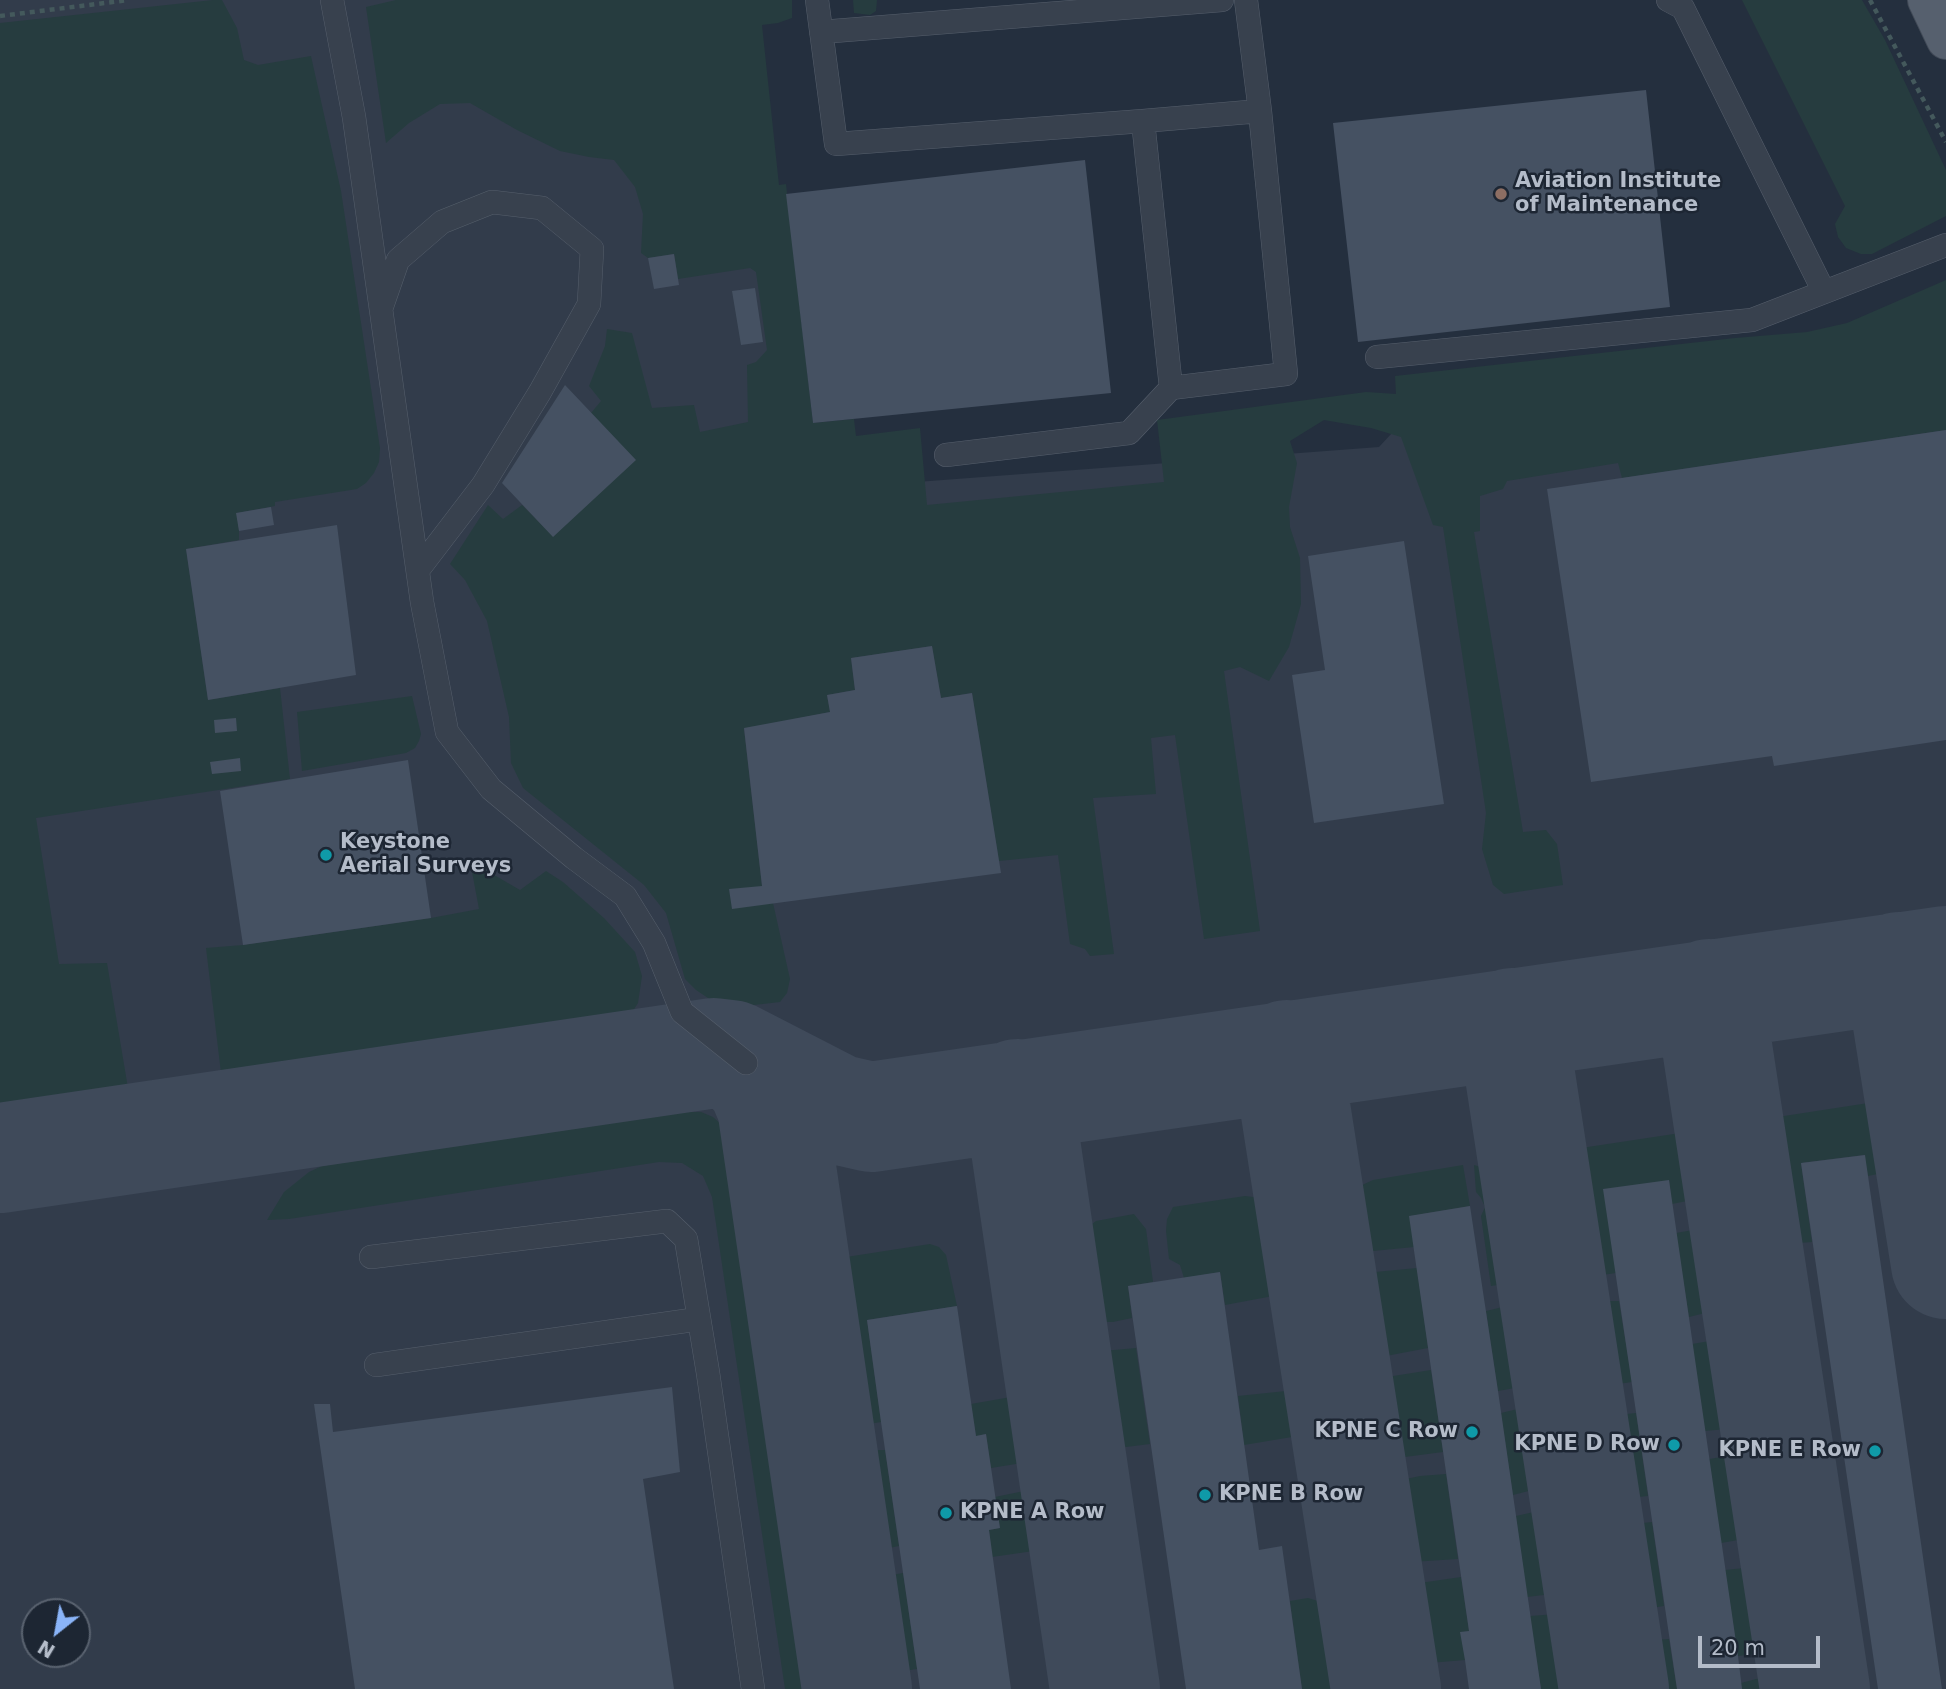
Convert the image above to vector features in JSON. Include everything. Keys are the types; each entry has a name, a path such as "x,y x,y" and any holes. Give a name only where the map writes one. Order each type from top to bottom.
{"main road":[{"path":"1927,0 1946,40"}],"lane":[{"path":"332,0 354,117 422,602 447,732 491,789 574,858 625,896 654,943 682,1012 746,1063"},
{"path":"817,0 836,144 1260,111"},
{"path":"821,32 1222,0"},
{"path":"946,455 1129,433 1171,388 1286,374 1260,111 1246,0"},
{"path":"1668,0 1683,8 1824,292"},
{"path":"1143,121 1171,388"},
{"path":"381,309 398,260 442,222 492,202 542,208 592,249 589,304 540,392 483,485 418,570"},
{"path":"1377,357 1752,320 1946,244"},
{"path":"371,1257 667,1221 687,1238 753,1689"},
{"path":"376,1365 699,1319"}],"path":[{"path":"0,16 129,0"},
{"path":"1870,0 1946,142"}],"shaded area":[{"path":"0,0 729,0 811,490 1379,447 1431,391 1946,331 1946,1689 0,1689"}],"green space":[{"path":"222,0 237,28 244,60 258,65 311,56 341,191 380,448 379,462 366,483 357,489 275,502 275,506 237,513 239,540 186,549 208,700 280,688 290,779 36,818 59,964 107,963 129,1094 0,1111 0,23"},
{"path":"396,0 792,0 792,18 762,25 779,185 786,184 813,423 854,419 856,436 920,428 927,505 1164,482 1157,420 1366,392 1396,394 1395,376 1807,332 1847,323 1946,280 1946,430 1622,478 1618,463 1507,481 1503,489 1480,496 1480,531 1474,532 1523,832 1546,830 1557,844 1563,885 1504,894 1493,885 1482,849 1486,813 1443,527 1433,525 1401,437 1371,428 1324,420 1290,441 1297,463 1289,507 1290,527 1300,558 1301,604 1289,647 1269,681 1240,667 1224,671 1260,931 1204,939 1175,735 1151,738 1156,794 1093,798 1114,954 1090,956 1085,949 1070,944 1058,855 999,861 972,693 941,698 932,646 851,658 855,690 827,695 830,712 744,729 762,886 773,903 790,979 787,993 780,1002 719,1009 685,979 666,913 644,885 523,788 511,763 509,717 487,621 465,580 450,564 488,505 503,519 522,505 553,536 591,413 601,401 589,386 605,346 607,329 632,333 652,408 694,405 700,432 748,422 747,365 756,362 767,350 756,272 750,268 678,279 674,254 648,258 641,253 643,214 635,187 614,160 560,151 470,103 440,104 409,123 386,143 366,7"},
{"path":"853,0 877,0 876,11 870,15 854,13"},
{"path":"1742,0 1862,0 1885,40 1946,170 1946,216 1872,254 1861,254 1846,248 1838,237 1835,224 1845,206"},
{"path":"412,696 421,734 415,748 406,753 302,771 297,712"},
{"path":"470,861 520,890 546,871 563,882 604,918 635,952 642,976 638,1003 629,1017 617,1025 222,1081 206,948 243,945 479,909"},
{"path":"1888,1100 1896,1102 1902,1108 1909,1155 1905,1164 1898,1170 1868,1176 1864,1155 1801,1163 1812,1242 1779,1242 1771,1234 1768,1225 1754,1131 1756,1125 1771,1118"},
{"path":"701,1112 713,1117 737,1138 745,1149 765,1258 826,1689 785,1689 712,1197 703,1176 682,1163 659,1162 289,1219 267,1220 284,1192 309,1172 322,1166"},
{"path":"1695,1132 1707,1148 1712,1183 1702,1198 1672,1204 1669,1180 1616,1273 1595,1276 1584,1273 1573,1261 1558,1167 1563,1155 1568,1150"},
{"path":"1463,1165 1470,1206 1410,1216 1414,1247 1363,1252 1348,1246 1343,1228 1343,1212 1360,1186 1373,1180"},
{"path":"1474,1165 1484,1168 1510,1187 1518,1203 1524,1258 1522,1268 1504,1284 1491,1286 1481,1216 1485,1207 1476,1192"},
{"path":"1245,1196 1261,1198 1275,1205 1289,1221 1301,1257 1300,1291 1225,1305 1220,1272 1184,1278 1180,1265 1169,1259 1167,1219 1173,1207"},
{"path":"1134,1214 1146,1229 1153,1282 1128,1286 1132,1318 1093,1322 1083,1317 1074,1306 1068,1275 1069,1249 1080,1233 1096,1221"},
{"path":"1693,1230 1711,1233 1718,1239 1727,1289 1722,1306 1717,1310 1689,1317 1676,1233"},
{"path":"930,1244 939,1247 946,1255 957,1306 867,1320 881,1422 863,1425 843,1420 836,1415 832,1405 816,1277 827,1260"},
{"path":"1417,1268 1428,1348 1386,1356 1363,1349 1352,1285 1375,1272"},
{"path":"1606,1301 1619,1301 1632,1382 1597,1384 1590,1381 1587,1375 1580,1335 1582,1320 1587,1307"},
{"path":"1503,1307 1517,1309 1534,1323 1540,1368 1537,1379 1526,1386 1498,1391 1486,1311"},
{"path":"1710,1341 1730,1345 1736,1353 1745,1400 1737,1422 1727,1429 1705,1431 1692,1344"},
{"path":"1136,1348 1150,1444 1118,1448 1104,1445 1094,1434 1083,1375 1087,1363 1103,1351"},
{"path":"1431,1370 1443,1452 1387,1457 1372,1444 1366,1401 1368,1386 1373,1381 1387,1377"},
{"path":"1315,1388 1322,1432 1244,1445 1238,1396"},
{"path":"1011,1397 1026,1398 1035,1404 1042,1418 1045,1437 1040,1451 1028,1462 991,1468 986,1434 976,1436 971,1404"},
{"path":"1522,1408 1539,1413 1551,1432 1554,1455 1552,1481 1548,1486 1513,1495 1501,1413"},
{"path":"1636,1413 1648,1496 1618,1499 1606,1492 1604,1486 1596,1423 1600,1418 1608,1416"},
{"path":"868,1450 885,1450 899,1546 879,1550 862,1545 853,1534 847,1519 840,1475 851,1457"},
{"path":"1734,1455 1744,1458 1752,1466 1759,1510 1758,1523 1750,1538 1721,1543 1709,1459"},
{"path":"1446,1474 1458,1559 1411,1562 1401,1560 1391,1552 1387,1540 1381,1495 1386,1487 1401,1480"},
{"path":"1024,1491 1036,1492 1048,1498 1055,1507 1061,1547 992,1557 989,1530 1000,1528 995,1497"},
{"path":"1538,1511 1555,1515 1560,1522 1569,1571 1567,1580 1559,1590 1552,1594 1527,1597 1516,1516"},
{"path":"1652,1522 1664,1606 1639,1610 1623,1601 1614,1542 1620,1528"},
{"path":"1754,1567 1763,1572 1770,1582 1775,1621 1774,1644 1762,1653 1738,1656 1725,1570"},
{"path":"903,1573 917,1669 889,1673 877,1667 870,1655 861,1596 874,1578"},
{"path":"1331,1576 1344,1579 1362,1689 1302,1689 1290,1601 1308,1598 1330,1601 1325,1582"},
{"path":"1461,1577 1469,1631 1461,1633 1465,1660 1429,1663 1415,1661 1401,1641 1397,1597 1413,1584"},
{"path":"1557,1614 1578,1628 1583,1669 1578,1689 1541,1689 1530,1616"},
{"path":"1669,1639 1677,1689 1635,1689 1629,1657 1633,1650 1641,1641"},
{"path":"1769,1678 1785,1689 1742,1689 1741,1683"}],"building":[{"path":"1646,90 1670,307 1358,342 1333,123"},
{"path":"1085,160 1111,393 813,423 786,194"},
{"path":"674,254 679,285 654,289 648,258"},
{"path":"755,288 763,342 741,345 732,291"},
{"path":"565,385 636,460 553,537 502,483"},
{"path":"1946,430 1946,740 1774,766 1772,756 1591,782 1547,489"},
{"path":"271,507 274,525 239,531 236,513"},
{"path":"337,525 356,675 208,700 186,549"},
{"path":"1404,541 1444,804 1314,823 1292,675 1325,670 1308,556"},
{"path":"932,646 941,698 972,693 1001,873 732,909 729,889 762,886 744,728 830,712 827,695 855,690 851,658"},
{"path":"236,718 237,731 215,733 214,720"},
{"path":"240,758 241,771 212,774 210,762"},
{"name":"Keystone Aerial Surveys","path":"408,760 431,918 243,945 220,791"},
{"name":"KPNE E Row","path":"1865,1155 1942,1689 1878,1689 1801,1163"},
{"name":"KPNE D Row","path":"1669,1180 1742,1689 1677,1689 1603,1189"},
{"name":"KPNE C Row","path":"1470,1206 1541,1689 1469,1689 1460,1632 1469,1631 1409,1216"},
{"name":"KPNE B Row","path":"1220,1272 1259,1550 1282,1546 1302,1689 1186,1689 1128,1286"},
{"name":"KPNE A Row","path":"957,1306 976,1436 986,1434 1000,1528 989,1530 1011,1689 920,1689 881,1422 867,1320"},
{"path":"672,1387 680,1472 643,1479 674,1689 355,1689 314,1404 330,1404 333,1432"}],"taxiway":[{"path":"0,1158 714,1053 731,1055 836,1109 871,1117 1946,961"},
{"path":"1899,967 1946,1264"},
{"path":"1709,994 1815,1689"},
{"path":"1512,1023 1614,1689"},
{"path":"1287,1055 1386,1689"},
{"path":"746,1063 762,1082 772,1106 857,1689"},
{"path":"1018,1094 1105,1689"}],"place":[{"name":"Aviation Institute of Maintenance","path":"1501,194"},
{"name":"Keystone Aerial Surveys","path":"326,855"},
{"name":"KPNE C Row","path":"1472,1432"},
{"name":"KPNE D Row","path":"1674,1445"},
{"name":"KPNE E Row","path":"1875,1451"},
{"name":"KPNE B Row","path":"1205,1495"},
{"name":"KPNE A Row","path":"946,1513"}]}
